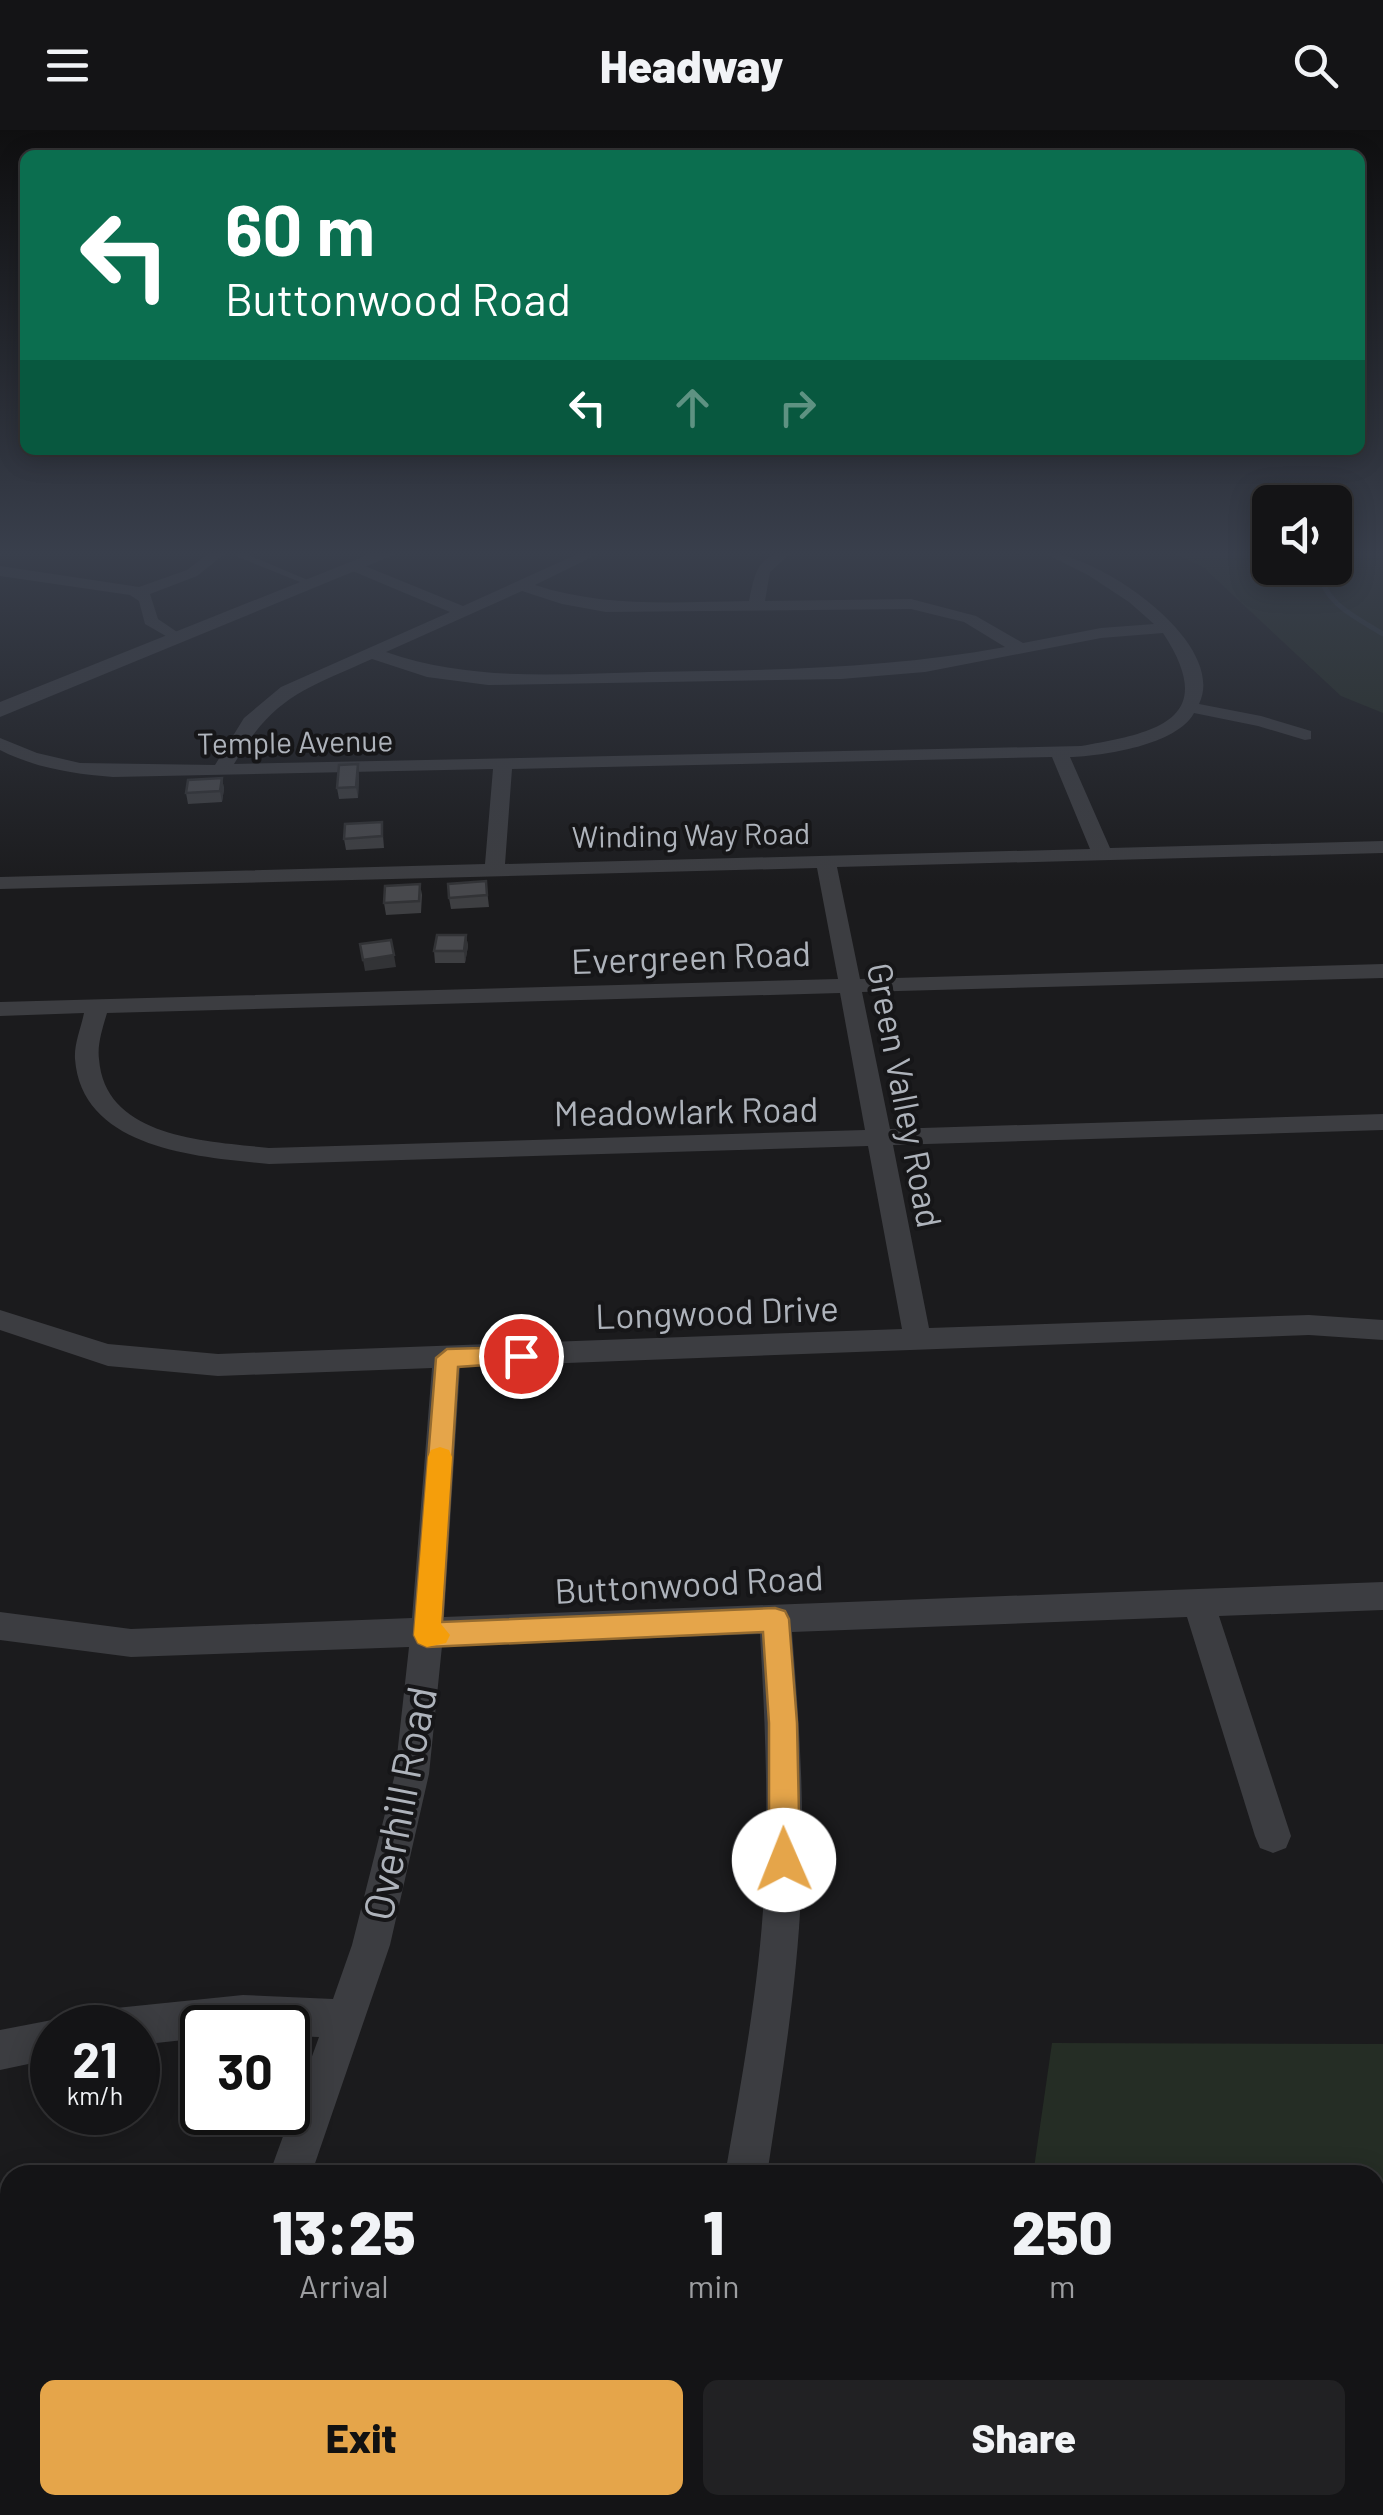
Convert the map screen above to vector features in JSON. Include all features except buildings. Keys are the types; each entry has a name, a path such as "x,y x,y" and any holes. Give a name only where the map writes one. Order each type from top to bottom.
{"street":[{"path":"0,710 115,663"},
{"path":"222,769 239,736 266,706 344,663"},
{"path":"403,663 441,676 518,681 868,673 943,663"},
{"path":"1188,663 1193,708 1261,721 1305,735"},
{"name":"Temple Avenue","path":"0,744 20,754 82,769 1059,752 1142,742 1174,730 1193,708"},
{"path":"1059,752 1102,854"},
{"path":"495,868 503,764"},
{"name":"Winding Way Road","path":"0,883 1383,847"},
{"name":"Green Valley Road","path":"826,862 918,1341"},
{"name":"Evergreen Road","path":"0,1009 1383,970"},
{"name":"Meadowlark Road","path":"97,1007 86,1059 95,1090 116,1116 155,1137 192,1147 268,1156 1383,1122"},
{"name":"Longwood Drive","path":"0,1320 108,1355 218,1365 1309,1325 1383,1330"},
{"name":"Overhill Road","path":"293,2165 371,1945 412,1774 427,1635 447,1358"},
{"name":"Buttonwood Road","path":"0,1626 132,1644 1383,1596"},
{"path":"1198,1602 1273,1836"},
{"path":"748,2165 767,2044 784,1860 783,1723 775,1619"},
{"path":"160,2023 243,2014 343,2020"},
{"path":"0,2050 30,2044"}],"shaded area":[{"path":"1306,663 1383,663 1383,713 1341,696"},
{"path":"1052,2043 1383,2044 1383,2165 1034,2165"}],"slow traffic":[{"path":"437,1635 427,1635 440,1457"}],"route":[{"path":"521,1356 447,1358 427,1635 775,1619 783,1723 784,1860"}]}
